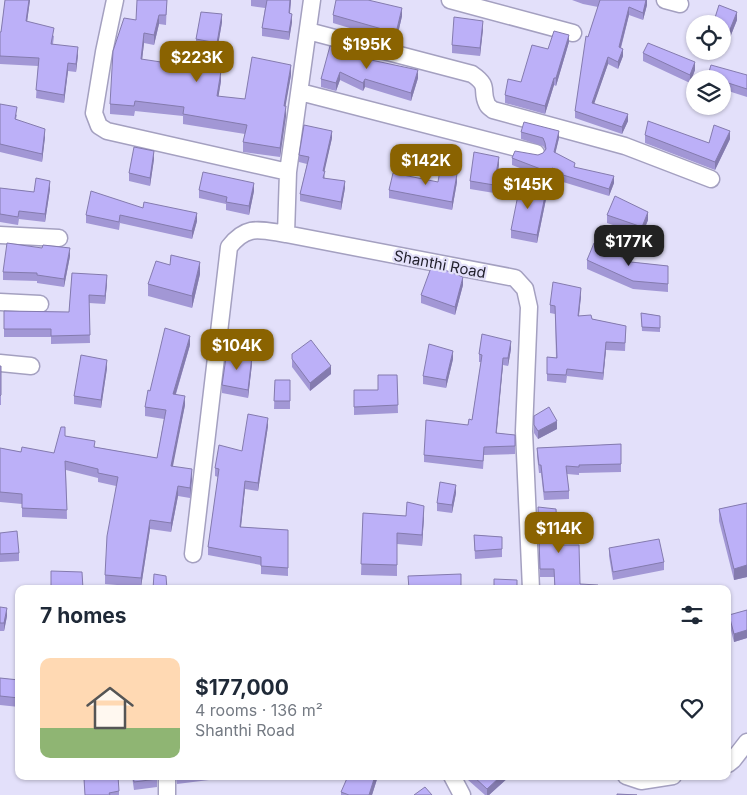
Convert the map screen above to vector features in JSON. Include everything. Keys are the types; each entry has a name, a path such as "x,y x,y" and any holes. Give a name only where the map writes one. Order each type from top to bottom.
{"street":[{"path":"114,0 94,113 99,126 107,130 288,172"},
{"path":"286,234 288,172 312,0"},
{"path":"450,0 573,33"},
{"path":"308,31 472,74 484,86 487,104 493,110 625,146 711,179"},
{"path":"300,92 536,153"},
{"name":"Shanthi Road","path":"193,554 229,247 237,237 247,231 262,230 515,278 525,289 529,307 524,431 531,585"},
{"path":"0,235 59,238"},
{"path":"0,302 40,304"},
{"path":"0,363 30,366"},
{"path":"731,762 747,742"},
{"path":"167,795 168,780"},
{"path":"454,780 462,795"}],"building":[{"path":"5,0 29,0 26,21 54,28 51,44 78,47 76,64 68,63 64,95 36,90 39,58 0,56 0,32"},
{"path":"137,0 167,0 166,15 159,15 154,35 144,33 141,59 221,71 217,96 245,99 252,57 291,65 284,106 286,106 280,148 243,142 247,125 183,114 184,107 135,101 134,106 110,104 113,51 124,18 136,20"},
{"path":"267,0 290,0 289,13 292,14 289,32 262,28"},
{"path":"336,0 368,0 402,8 396,33 333,15"},
{"path":"600,0 646,0 643,13 629,7 619,47 623,49 618,62 608,57 592,103 628,114 622,127 575,111 586,36 588,37"},
{"path":"719,5 737,12 731,27 731,15 716,15"},
{"path":"201,12 222,14 217,43 196,39"},
{"path":"454,17 483,21 480,48 452,45"},
{"path":"554,31 569,35 545,106 505,95 508,79 521,82 532,45 548,49"},
{"path":"648,43 686,60 695,62 692,70 686,70 686,73 643,53"},
{"path":"330,46 352,50 372,57 371,60 418,70 411,93 365,79 363,83 340,72 336,83 321,79"},
{"path":"711,65 729,70 710,70"},
{"path":"731,71 747,75 747,89 731,84"},
{"path":"0,104 17,107 15,119 45,129 42,154 0,144"},
{"path":"648,121 709,143 714,125 730,131 715,162 645,135"},
{"path":"524,122 559,131 554,152 575,163 574,167 614,176 609,189 563,175 563,173 552,168 551,173 512,158 515,151 538,155 546,149 543,138 521,132"},
{"path":"304,125 332,131 323,178 345,181 341,202 300,194 309,157 299,155"},
{"path":"134,147 154,151 150,178 129,173"},
{"path":"474,152 499,157 494,185 470,181"},
{"path":"440,170 457,174 452,202 389,190 393,173 438,182"},
{"path":"203,172 254,183 249,206 226,202 227,197 199,190"},
{"path":"36,178 50,181 45,214 19,211 18,217 0,214 0,188 34,192"},
{"path":"520,185 546,191 537,235 511,230"},
{"path":"91,191 143,208 144,202 197,213 192,231 120,215 119,222 86,215"},
{"path":"615,196 648,212 642,227 607,215"},
{"path":"7,243 42,248 43,245 70,248 64,279 37,275 37,273 3,272"},
{"path":"594,243 631,262 668,266 668,284 633,281 587,260"},
{"path":"171,255 200,262 192,296 148,284 156,261 170,265"},
{"path":"432,265 463,277 455,307 421,295"},
{"path":"72,273 107,275 105,296 89,295 90,335 51,336 51,329 4,329 4,311 69,312"},
{"path":"553,282 581,288 578,316 591,315 592,319 626,326 625,343 606,342 603,373 567,369 566,375 547,374 547,357 557,358 555,306 550,305"},
{"path":"641,313 660,316 660,328 642,327"},
{"path":"165,328 190,336 173,394 185,396 171,466 192,469 190,488 178,486 171,523 150,520 141,578 105,575 107,536 118,477 98,473 98,469 65,461 67,510 22,508 22,494 0,492 0,448 21,452 22,447 54,453 61,427 65,427 65,436 95,441 94,447 157,458 166,410 145,407"},
{"path":"482,334 511,341 508,358 503,358 496,433 515,435 515,446 484,447 483,461 424,455 426,420 468,425 469,419 472,420 482,355 479,354"},
{"path":"311,340 331,366 310,383 292,359 292,354"},
{"path":"429,344 453,351 446,380 423,376"},
{"path":"227,351 252,356 248,390 222,385"},
{"path":"81,355 107,360 101,400 74,396"},
{"path":"0,366 1,395 0,396"},
{"path":"378,375 397,375 398,405 354,407 354,390 378,390"},
{"path":"275,380 290,380 290,401 274,401"},
{"path":"549,407 557,421 538,431 534,425 534,416"},
{"path":"248,414 268,418 258,483 245,481 240,527 288,530 288,568 261,566 261,557 208,547 219,469 215,468 219,445 242,451"},
{"path":"621,444 621,464 566,466 569,491 544,492 537,448"},
{"path":"440,482 456,485 452,505 437,503"},
{"path":"407,502 424,506 422,535 397,533 397,565 361,564 363,513 406,516"},
{"path":"747,503 747,565 734,569 719,509"},
{"path":"538,507 556,509 558,545 579,545 580,584 598,585 555,585 554,569 540,569"},
{"path":"17,531 19,553 0,554 0,533"},
{"path":"474,535 502,537 502,549 475,551"},
{"path":"659,539 664,562 613,572 609,548"},
{"path":"51,571 82,572 83,585 51,585"},
{"path":"154,574 166,576 167,585 153,585"},
{"path":"461,574 461,585 409,585 408,576"},
{"path":"494,579 517,580 517,585 494,585"},
{"path":"0,607 7,608 4,623 0,623"},
{"path":"747,610 747,630 734,634 731,614"},
{"path":"0,678 15,680 15,698 0,696"},
{"path":"84,780 118,780 119,791 109,793 110,795 85,795"},
{"path":"134,780 149,780 134,782"},
{"path":"346,780 374,780 369,795 349,795 341,792"},
{"path":"477,780 497,780 487,789"},
{"path":"425,787 432,795 414,795"}]}
